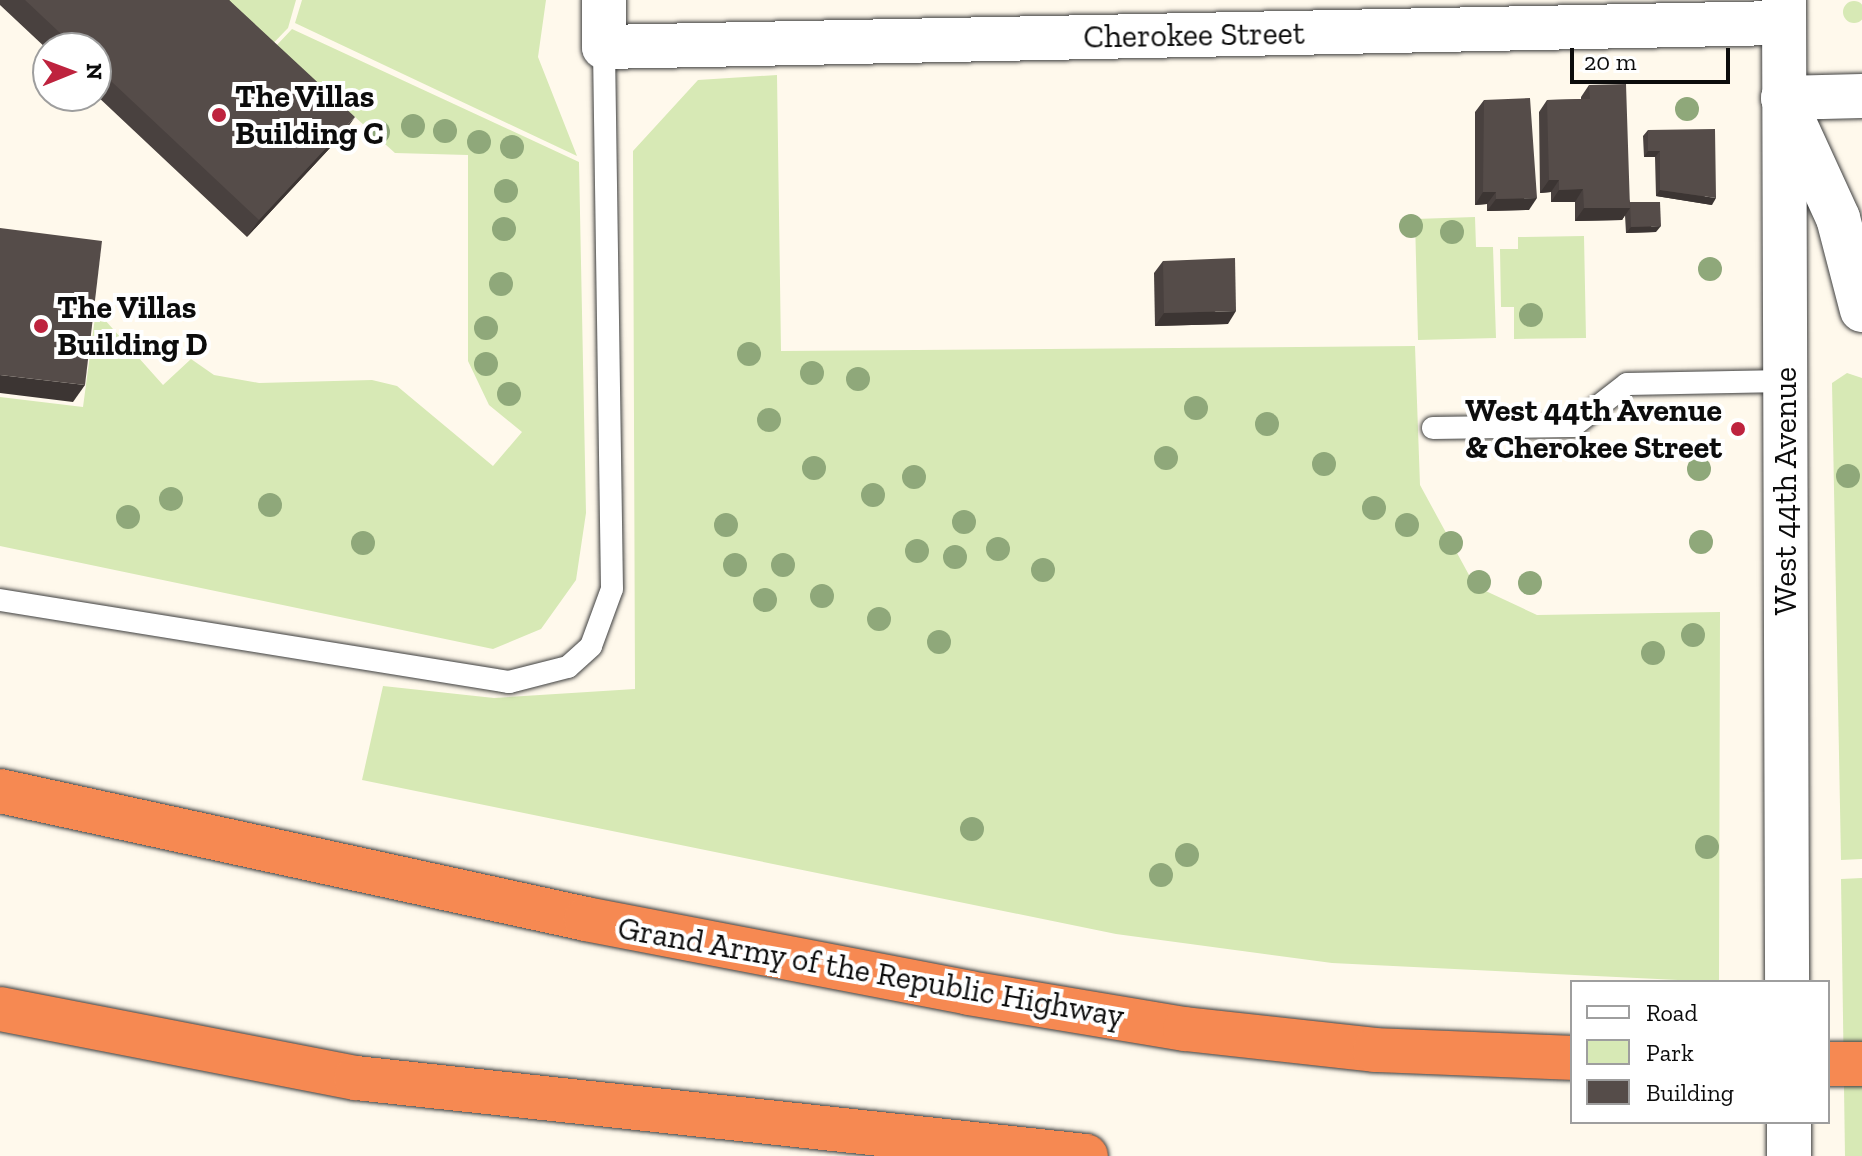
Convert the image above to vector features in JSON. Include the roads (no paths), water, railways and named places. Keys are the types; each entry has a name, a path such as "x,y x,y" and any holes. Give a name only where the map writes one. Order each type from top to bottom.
{"highway":[{"path":"0,776 177,829"},
{"path":"0,791 177,829"},
{"name":"Grand Army of the Republic Highway","path":"177,829 586,919 1185,1029 1375,1050 1570,1058"},
{"path":"0,1009 371,1081 1086,1156"},
{"path":"1830,1064 1862,1064"}],"street":[{"path":"604,0 604,47"},
{"name":"Cherokee Street","path":"604,47 1784,12"},
{"name":"West 44th Avenue","path":"1784,12 1787,980"},
{"path":"1862,96 1783,98 1838,218 1862,310"},
{"path":"1789,1124 1789,1156"}],"lane":[{"path":"0,600 509,682 554,673 591,646 612,589 604,47"},
{"path":"1433,428 1573,426 1627,384 1785,381"}],"place":[{"name":"The Villas Building C","path":"219,115"},
{"name":"The Villas Building D","path":"41,326"},
{"name":"West 44th Avenue & Cherokee Street","path":"1738,429"}]}
